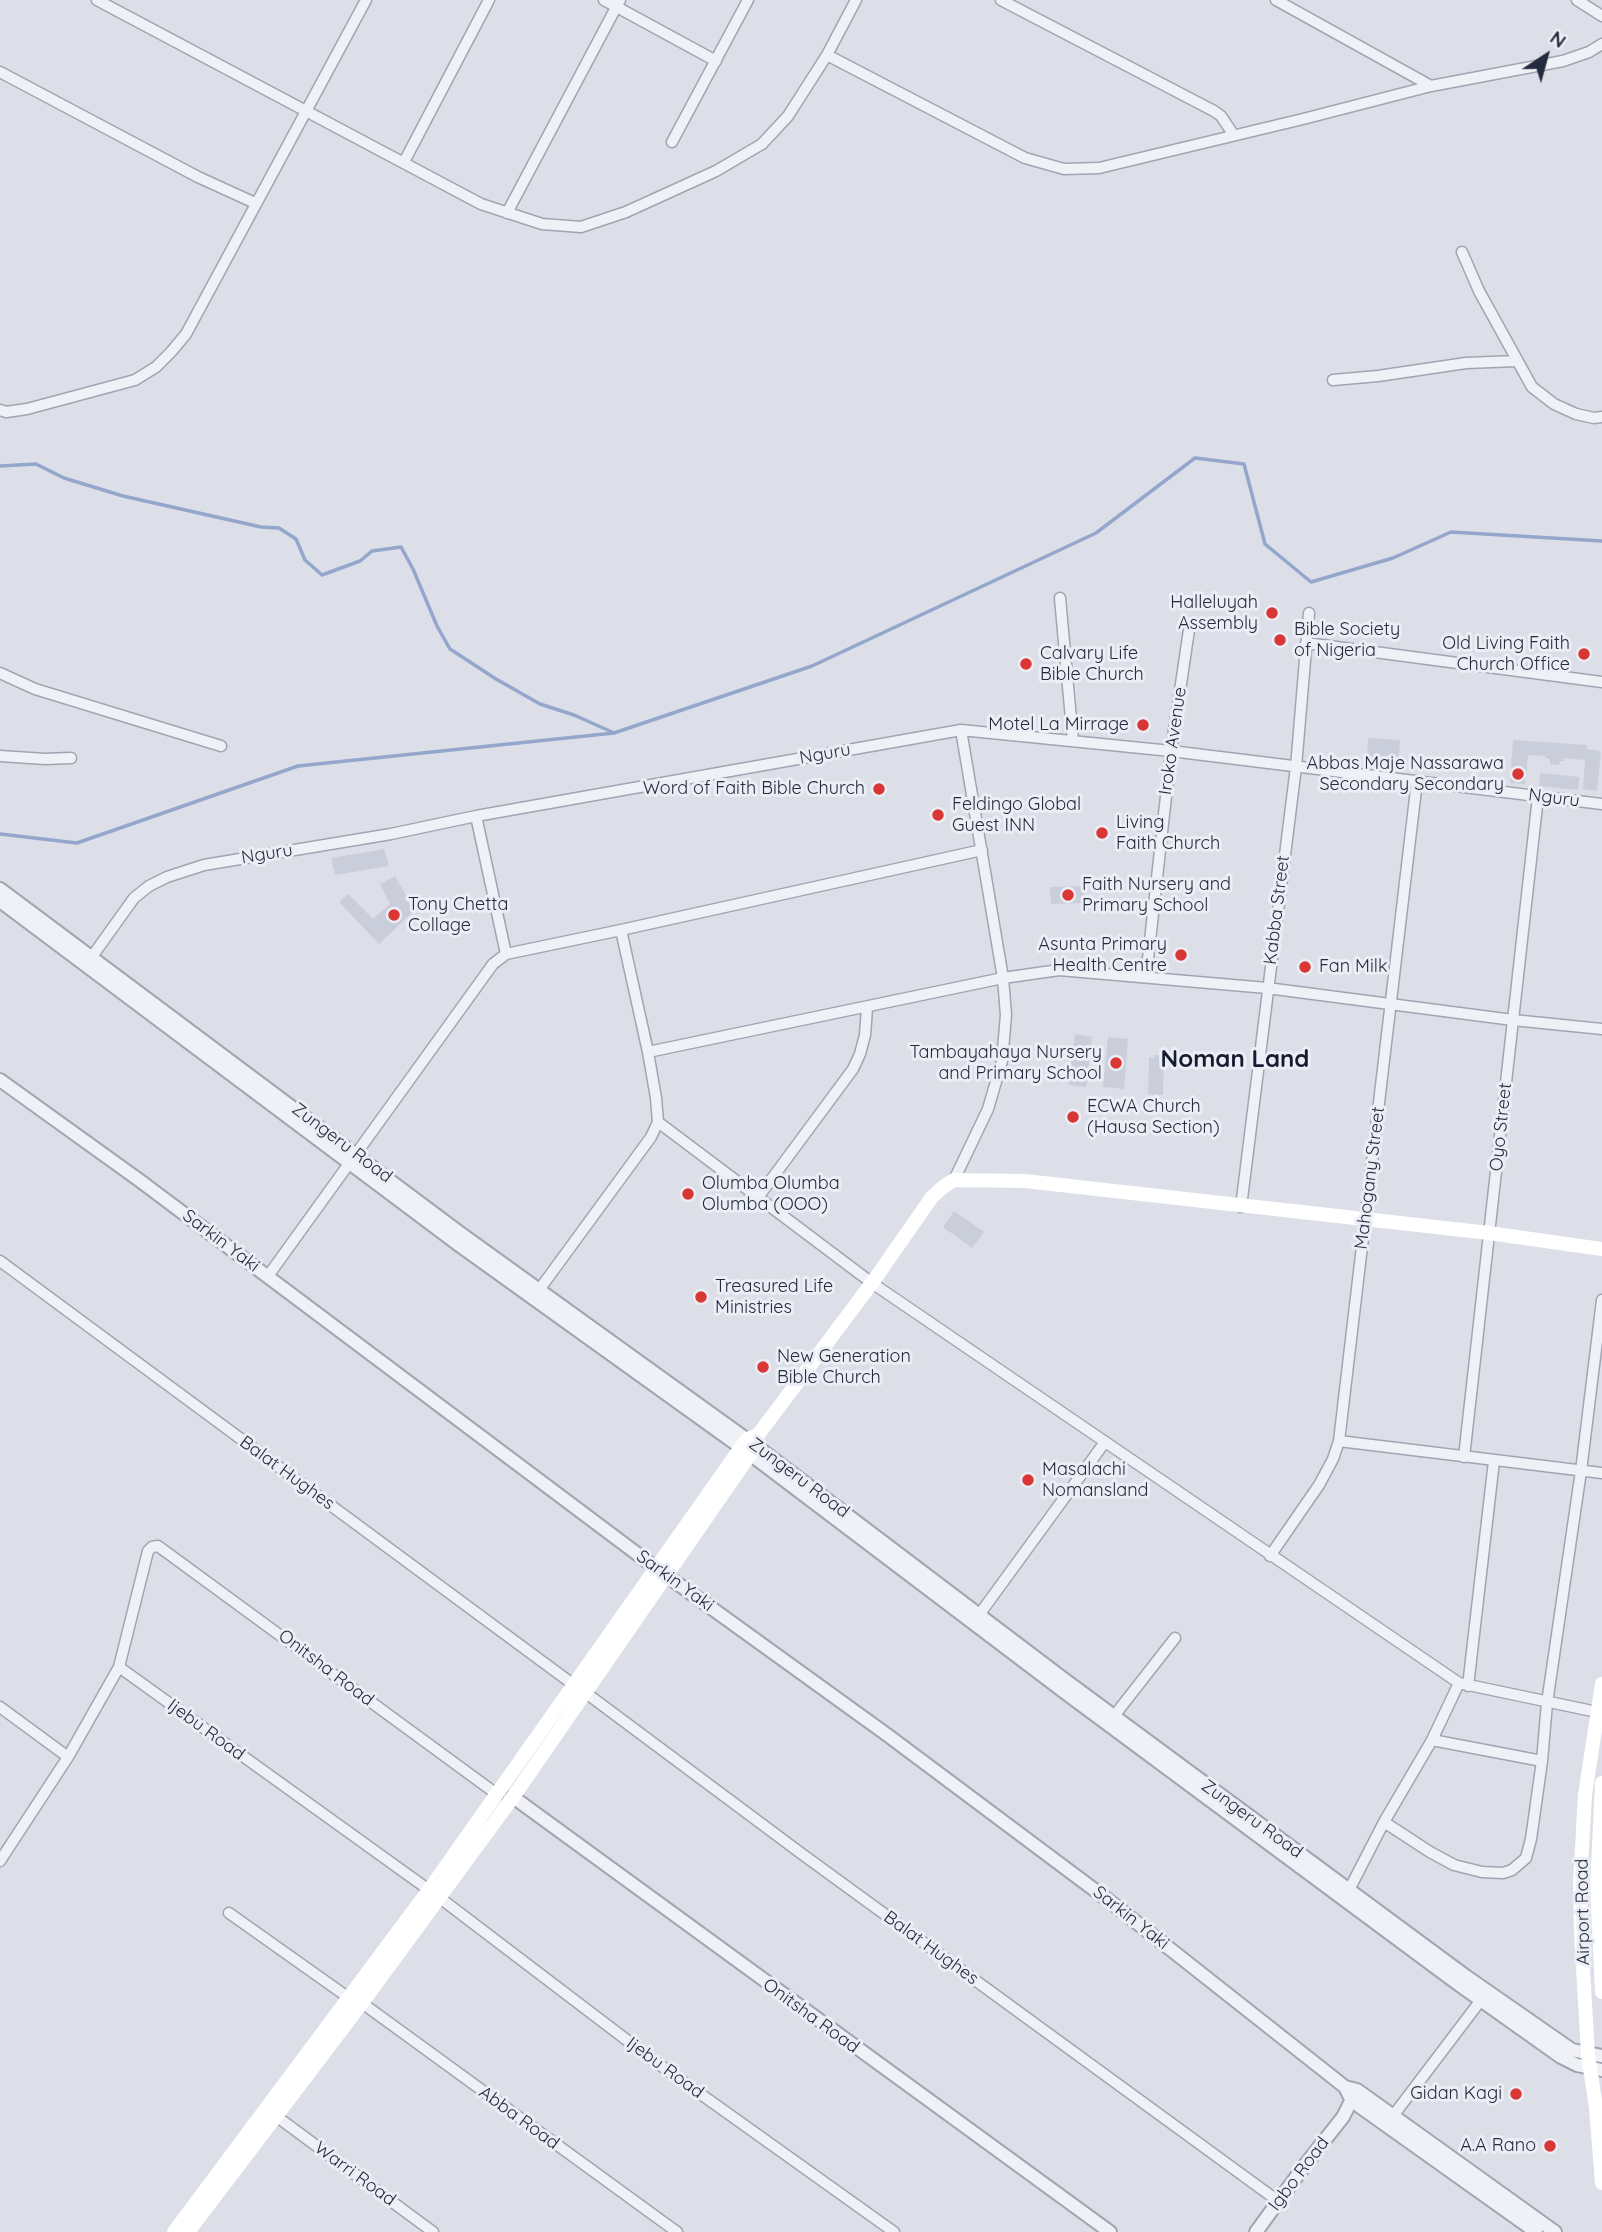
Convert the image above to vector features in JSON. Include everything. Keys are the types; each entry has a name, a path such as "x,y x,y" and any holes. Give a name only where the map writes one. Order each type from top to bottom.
{"main road":[{"path":"174,2232 434,1894 513,1797 580,1689 751,1444 872,1283 932,1197 954,1180 1026,1181 1602,1249"},
{"name":"Airport Road","path":"1602,1684 1585,1796 1580,1883 1581,1933 1596,2062 1596,2108 1602,2183"},
{"path":"434,1894 498,1795 580,1689"},
{"name":"Airport Road","path":"1602,1793 1597,1887 1602,1992"},
{"path":"188,2232 276,2116 355,2000"}],"street":[{"path":"97,0 481,204 542,224 581,227 626,212 716,171 762,144 788,116 827,55 856,0"},
{"path":"0,410 6,412 27,409 135,380 156,367 186,334 366,0"},
{"path":"404,162 489,0"},
{"path":"604,0 618,3 716,61"},
{"path":"672,142 748,0"},
{"path":"1001,0 1214,111 1221,116 1233,134"},
{"path":"1276,0 1431,86"},
{"path":"1577,0 1602,16"},
{"path":"507,213 618,3"},
{"path":"827,55 1025,159 1064,169 1099,168 1431,86 1563,61 1589,52 1602,44"},
{"path":"1,76 188,172 255,203"},
{"path":"1462,252 1479,291 1532,387 1554,404 1576,414 1602,417"},
{"path":"1333,380 1466,363 1517,361"},
{"path":"1060,598 1073,741"},
{"name":"Kabba Street","path":"1241,1207 1296,767 1310,613"},
{"name":"Iroko Avenue","path":"1146,978 1171,751 1189,630"},
{"path":"1306,643 1602,682"},
{"path":"0,673 35,689 221,746"},
{"path":"954,1180 988,1109 1002,1060 1006,1015 1003,978 961,730"},
{"name":"Nguru","path":"91,958 134,898 167,877 204,865 391,834 476,816 961,730 1171,751 1602,804"},
{"path":"0,756 71,758"},
{"name":"Mahogany Street","path":"1270,1556 1320,1485 1339,1441 1417,781"},
{"name":"Oyo Street","path":"1464,1457 1538,796"},
{"path":"476,816 506,954"},
{"path":"268,1276 493,964 506,954 982,850"},
{"name":"Zungeru Road","path":"0,889 6,908 91,958 352,1157 751,1444 1277,1838 1538,2027 1572,2050 1596,2062"},
{"path":"6,908 352,1157 533,1299 751,1444 1067,1694 1481,2000 1561,2057 1596,2062"},
{"path":"539,1290 651,1138 658,1122 648,1052 621,930"},
{"path":"648,1052 1003,978 1059,970 1267,988 1602,1029"},
{"path":"759,1196 853,1069 865,1035 867,1008"},
{"name":"Sarkin Yaki","path":"0,1080 268,1276 661,1572 886,1734 1097,1891 1355,2096 1393,2116 1555,2232"},
{"path":"658,1122 872,1283 1270,1556 1463,1684 1597,1712"},
{"name":"Balat Hughes","path":"0,1261 802,1854 1278,2201"},
{"path":"1384,1822 1454,1865 1482,1872 1503,1873 1512,1870 1526,1858 1542,1761 1547,1703 1581,1471 1602,1300"},
{"path":"1339,1441 1602,1473"},
{"path":"979,1615 1105,1442"},
{"path":"1349,1890 1384,1822 1463,1684 1494,1461"},
{"name":"Onitsha Road","path":"119,1667 146,1558 152,1547 163,1548 498,1795"},
{"path":"1114,1716 1175,1639"},
{"path":"0,1861 68,1757 119,1667"},
{"name":"Ijebu Road","path":"119,1667 434,1894 653,2060 894,2232"},
{"path":"0,1707 68,1757"},
{"path":"1432,1740 1542,1761"},
{"name":"Onitsha Road","path":"513,1797 1110,2232"},
{"name":"Abba Road","path":"229,1913 355,2000 677,2232"},
{"path":"1393,2116 1481,2000"},
{"path":"1355,2096 1536,2232"},
{"name":"Igbo Road","path":"1255,2232 1343,2117 1355,2096"},
{"name":"Warri Road","path":"276,2116 433,2232"}],"shaded area":[{"path":"1368,738 1400,740 1398,764 1367,761"},
{"name":"Abbas Maje Nassarawa Secondary Secondary","path":"1513,740 1587,745 1587,749 1601,751 1597,791 1583,789 1585,760 1564,758 1559,765 1550,764 1550,759 1545,756 1528,755 1525,784 1510,783"},
{"name":"Abbas Maje Nassarawa Secondary Secondary","path":"1540,773 1579,777 1578,790 1539,786"},
{"name":"Tony Chetta Collage","path":"384,849 389,866 335,875 331,858"},
{"name":"Tony Chetta Collage","path":"395,876 407,897 405,899 415,910 379,944 339,902 348,894 373,919 390,904 380,884"},
{"name":"Faith Nursery and Primary School","path":"1084,886 1085,903 1051,904 1050,887"},
{"name":"Tambayahaya Nursery and Primary School","path":"1075,1034 1092,1037 1086,1087 1068,1085"},
{"name":"Tambayahaya Nursery and Primary School","path":"1108,1037 1128,1039 1124,1089 1103,1087"},
{"name":"Tambayahaya Nursery and Primary School","path":"1154,1055 1164,1056 1163,1095 1148,1094 1149,1057 1154,1058"},
{"path":"954,1211 984,1232 972,1248 943,1227"}],"waterway":[{"path":"0,834 77,843 298,766 614,733 812,666 1096,533 1195,458 1244,464 1265,544 1311,582 1393,558 1451,532 1602,541"},
{"path":"0,466 36,464 64,478 123,496 261,527 279,528 296,539 305,560 322,575 360,561 372,551 401,547 450,649 540,704 612,732"}],"place":[{"name":"Halleluyah Assembly","path":"1272,613"},
{"name":"Bible Society of Nigeria","path":"1280,640"},
{"name":"Old Living Faith Church Office","path":"1584,654"},
{"name":"Calvary Life Bible Church","path":"1026,664"},
{"name":"Motel La Mirrage","path":"1143,725"},
{"name":"Abbas Maje Nassarawa Secondary Secondary","path":"1518,774"},
{"name":"Word of Faith Bible Church","path":"879,789"},
{"name":"Feldingo Global Guest INN","path":"938,815"},
{"name":"Living Faith Church","path":"1102,833"},
{"name":"Faith Nursery and Primary School","path":"1068,895"},
{"name":"Tony Chetta Collage","path":"394,915"},
{"name":"Asunta Primary Health Centre","path":"1181,955"},
{"name":"Fan Milk","path":"1305,967"},
{"name":"Tambayahaya Nursery and Primary School","path":"1116,1063"},
{"name":"ECWA Church (Hausa Section)","path":"1073,1117"},
{"name":"Olumba Olumba Olumba (OOO)","path":"688,1194"},
{"name":"Treasured Life Ministries","path":"701,1297"},
{"name":"New Generation Bible Church","path":"763,1367"},
{"name":"Masalachi Nomansland","path":"1028,1480"},
{"name":"Gidan Kagi","path":"1516,2094"},
{"name":"A.A Rano","path":"1550,2146"}],"district":[{"name":"Noman Land","path":"1235,1060"}]}
